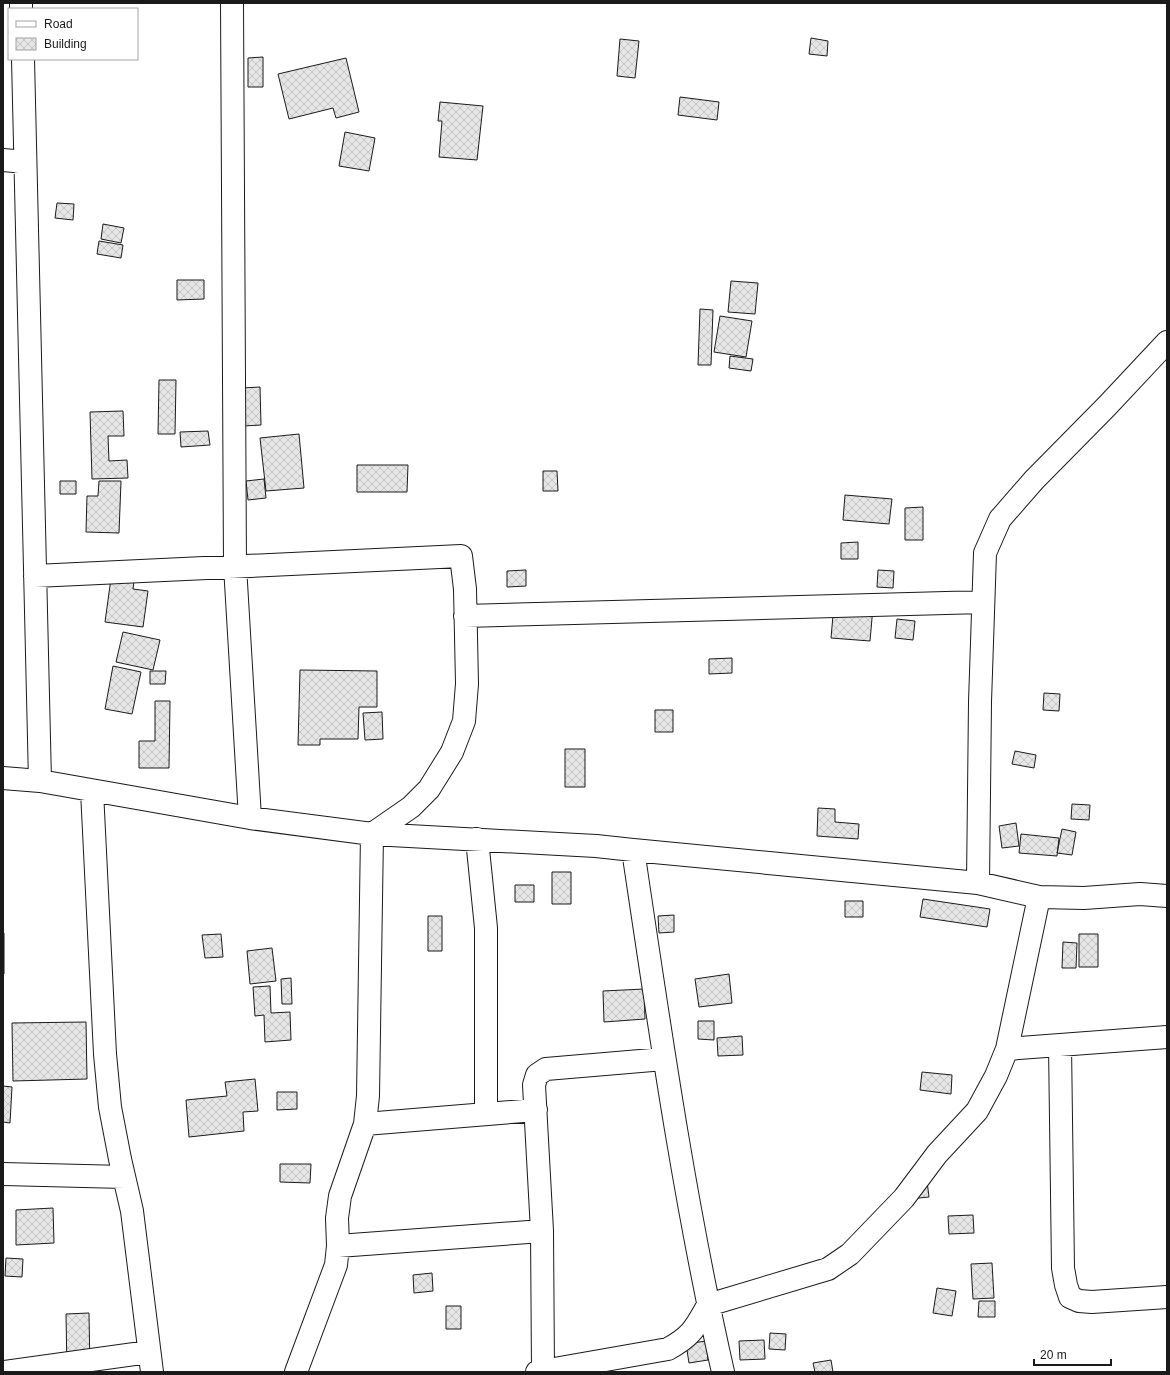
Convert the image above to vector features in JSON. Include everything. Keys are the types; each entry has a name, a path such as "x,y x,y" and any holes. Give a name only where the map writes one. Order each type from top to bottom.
{"street":[{"path":"232,3 234,566 250,818"},
{"path":"23,60 40,781"},
{"path":"3,160 25,162"},
{"path":"978,883 980,702 985,552 1000,519 1034,480 1107,406 1167,342"},
{"path":"35,576 461,556 465,589 467,684 464,721 452,752 429,789 411,807 372,834"},
{"path":"465,616 983,602"},
{"path":"3,778 40,781 250,818 372,834 476,839 633,850 978,883 1038,897 1084,898 1140,894 1167,896"},
{"path":"5,1372 151,1362 132,1211 110,1107 106,1061 92,791"},
{"path":"296,1372 336,1265 338,1246 337,1218 340,1196 365,1124 368,1096 372,834"},
{"path":"476,839 486,928 486,1114"},
{"path":"633,850 664,1059 708,1305 723,1372"},
{"path":"664,1059 546,1069 538,1075 534,1085 542,1231 540,1371 668,1349 684,1340 696,1327 708,1305 828,1269 850,1254 904,1198 937,1154 977,1111 996,1076 1007,1049 1038,897"},
{"path":"1007,1049 1167,1037"},
{"path":"1060,1045 1063,1268 1066,1285 1070,1296 1079,1302 1167,1297"},
{"path":"365,1124 536,1110"},
{"path":"3,1174 124,1177"},
{"path":"338,1246 542,1231"}],"building":[{"path":"811,38 828,41 827,56 809,54"},
{"path":"620,39 639,41 635,78 617,76"},
{"path":"263,57 263,87 248,87 248,58"},
{"path":"346,58 359,112 336,118 333,108 289,119 278,74"},
{"path":"680,97 719,102 717,120 678,115"},
{"path":"440,102 483,106 477,160 439,157 442,121 438,121"},
{"path":"345,132 375,138 369,171 339,166"},
{"path":"57,203 74,204 73,220 55,218"},
{"path":"103,224 124,228 121,243 101,239"},
{"path":"99,241 123,245 121,258 97,254"},
{"path":"177,280 204,280 204,299 177,300"},
{"path":"731,281 758,283 755,314 728,312"},
{"path":"700,309 713,310 711,365 698,365"},
{"path":"720,316 752,321 746,357 714,352"},
{"path":"730,356 753,359 751,371 729,368"},
{"path":"159,380 176,380 175,434 158,434"},
{"path":"260,387 261,425 243,426 242,388"},
{"path":"123,411 124,436 108,436 109,461 127,460 128,478 92,479 90,412"},
{"path":"208,431 210,445 181,447 180,432"},
{"path":"299,434 304,488 266,491 260,438"},
{"path":"357,465 408,465 407,492 357,492"},
{"path":"543,471 557,471 558,491 543,491"},
{"path":"264,479 266,498 248,500 246,481"},
{"path":"60,481 76,481 76,494 60,494"},
{"path":"99,481 121,481 119,533 86,532 87,496 98,496"},
{"path":"845,495 892,499 889,524 843,520"},
{"path":"923,507 923,540 905,540 905,508"},
{"path":"858,542 858,559 841,559 841,543"},
{"path":"526,570 526,586 507,587 507,571"},
{"path":"878,570 894,571 893,588 877,587"},
{"path":"112,571 135,574 133,589 148,591 143,627 105,622"},
{"path":"834,604 873,607 870,641 831,638"},
{"path":"897,619 915,621 913,640 895,638"},
{"path":"123,632 160,640 153,670 116,662"},
{"path":"732,658 732,673 709,674 709,659"},
{"path":"113,666 141,672 132,714 105,709"},
{"path":"300,670 377,671 377,707 359,707 358,739 320,739 320,745 298,745"},
{"path":"150,671 166,671 165,684 150,684"},
{"path":"1044,693 1060,694 1059,711 1043,710"},
{"path":"155,701 170,701 169,768 139,768 139,741 155,741"},
{"path":"655,710 673,710 673,732 655,732"},
{"path":"382,712 383,739 365,740 363,713"},
{"path":"565,749 585,749 585,787 565,787"},
{"path":"1015,751 1036,755 1034,768 1012,764"},
{"path":"1072,804 1090,805 1089,820 1071,819"},
{"path":"818,808 835,809 835,822 859,824 858,839 817,836"},
{"path":"1016,823 1019,846 1002,848 999,826"},
{"path":"1062,829 1076,832 1072,855 1057,853"},
{"path":"1021,834 1059,838 1057,856 1019,853"},
{"path":"552,872 571,872 571,904 552,904"},
{"path":"515,885 534,885 534,902 515,902"},
{"path":"923,899 990,909 987,927 920,917"},
{"path":"845,901 863,901 863,917 845,917"},
{"path":"674,915 674,932 659,933 658,916"},
{"path":"428,916 442,916 442,951 428,951"},
{"path":"4,933 4,974 3,974"},
{"path":"221,934 223,957 205,958 202,935"},
{"path":"1079,934 1098,934 1098,967 1079,967"},
{"path":"1063,942 1077,943 1076,968 1062,968"},
{"path":"272,948 276,981 250,984 247,951"},
{"path":"729,974 732,1003 699,1007 695,979"},
{"path":"291,978 292,1004 282,1004 281,979"},
{"path":"270,986 271,1013 290,1012 291,1040 265,1042 264,1015 255,1016 253,987"},
{"path":"644,989 645,1019 604,1022 603,991"},
{"path":"698,1021 714,1021 714,1040 698,1039"},
{"path":"86,1022 87,1079 13,1081 12,1023"},
{"path":"742,1036 743,1055 718,1056 717,1038"},
{"path":"922,1072 952,1075 951,1094 920,1090"},
{"path":"255,1079 258,1111 243,1112 244,1131 189,1137 186,1100 227,1096 225,1082"},
{"path":"3,1086 12,1087 10,1123 3,1122"},
{"path":"277,1092 297,1092 297,1109 277,1110"},
{"path":"280,1164 311,1164 310,1183 280,1182"},
{"path":"927,1181 929,1197 909,1199"},
{"path":"53,1208 54,1243 16,1245 16,1210"},
{"path":"973,1215 974,1233 949,1234 948,1216"},
{"path":"6,1258 23,1259 22,1277 5,1276"},
{"path":"992,1263 994,1298 973,1299 971,1264"},
{"path":"432,1273 433,1291 414,1293 413,1275"},
{"path":"937,1288 956,1291 952,1316 933,1313"},
{"path":"979,1301 995,1301 995,1317 978,1317"},
{"path":"446,1306 461,1306 461,1329 446,1329"},
{"path":"89,1313 90,1372 67,1372 66,1314"},
{"path":"770,1333 786,1334 785,1350 769,1349"},
{"path":"764,1340 765,1359 740,1360 739,1341"},
{"path":"706,1341 708,1360 689,1363 686,1344"},
{"path":"831,1360 833,1372 815,1372 813,1363"}]}
